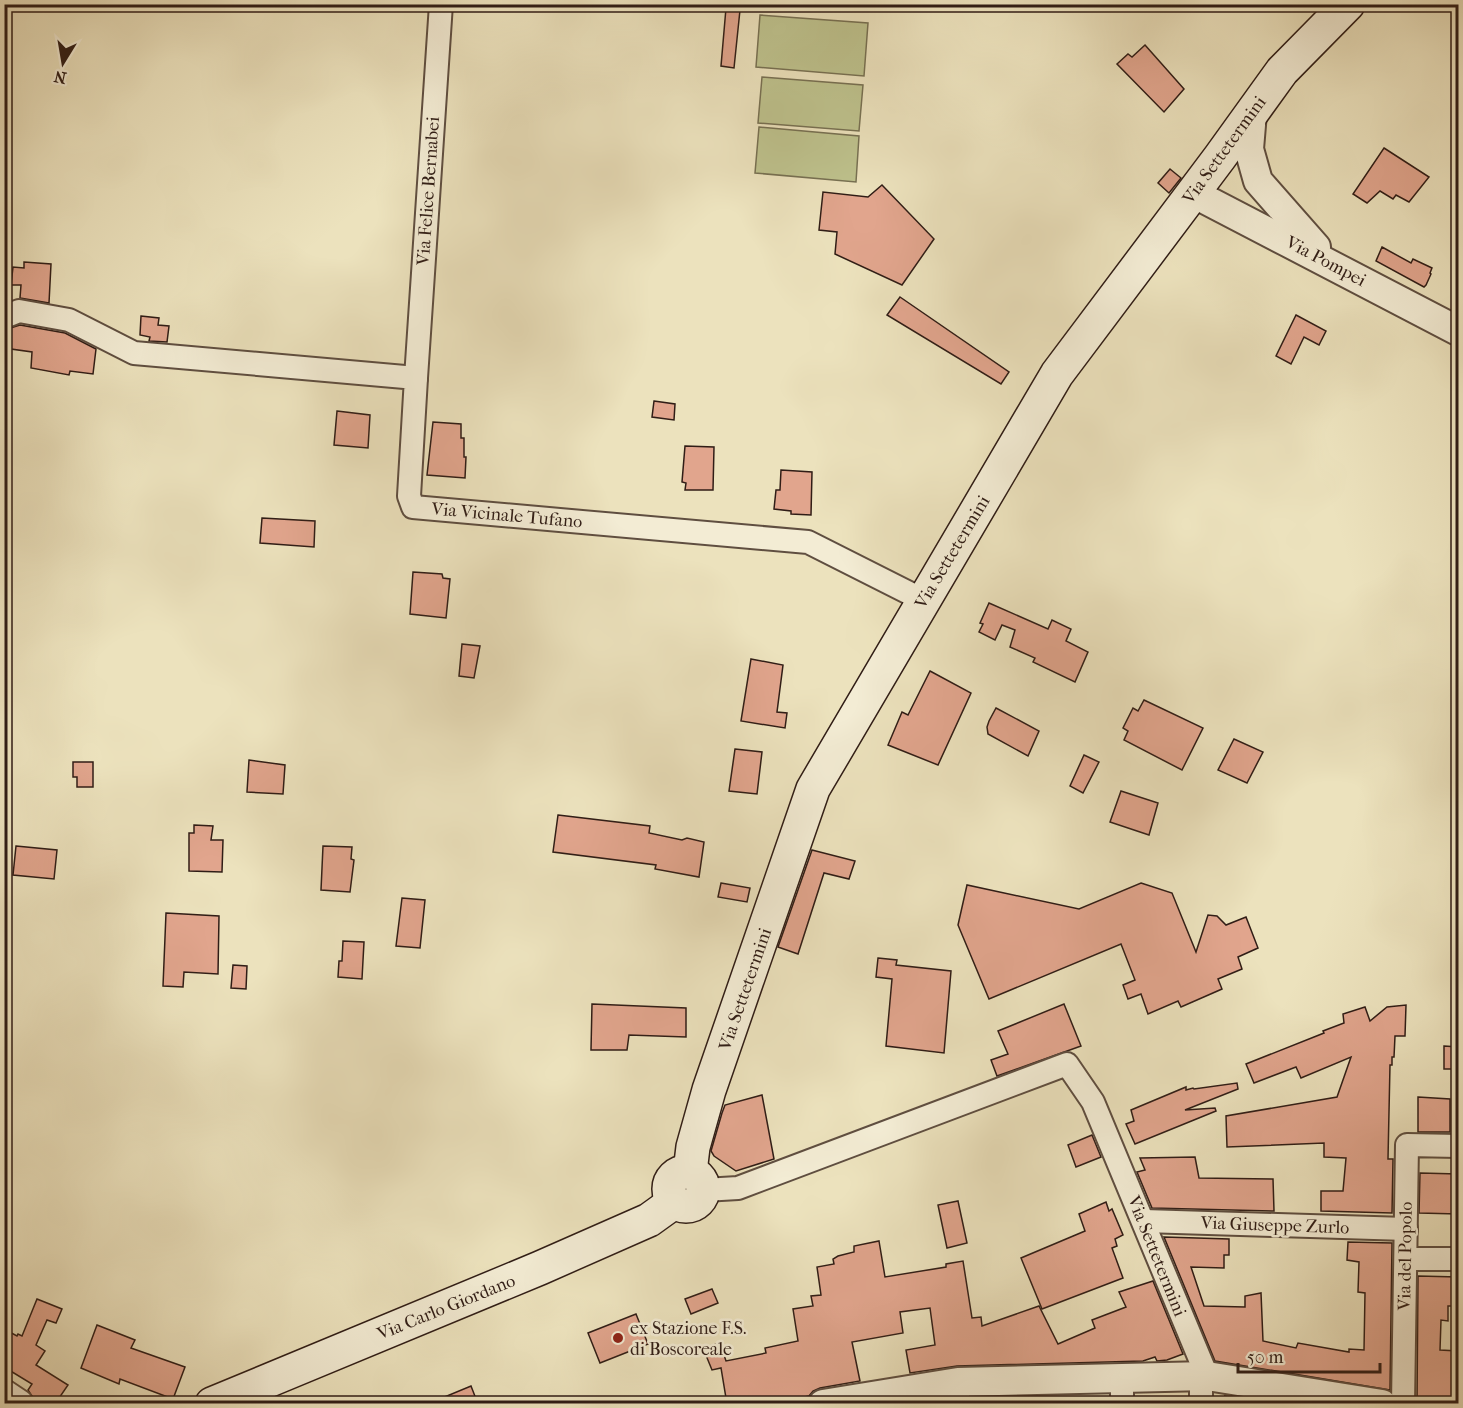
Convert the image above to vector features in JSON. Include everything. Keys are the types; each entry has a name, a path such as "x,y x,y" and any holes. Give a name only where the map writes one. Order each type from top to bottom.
{"main road":[{"name":"Via Settetermini","path":"689,1188 693,1148 709,1090 813,789 1057,374 1282,71 1348,4"},
{"name":"Via Carlo Giordano","path":"212,1404 540,1268 649,1220 689,1188"}],"street":[{"name":"Via Felice Bernabei","path":"416,378 441,4"},
{"path":"1252,113 1249,149 1258,182 1332,264"},
{"name":"Via Pompei","path":"1193,193 1458,331"},
{"path":"1165,231 1188,219 1248,220"},
{"path":"4,317 19,311 69,320 134,353 416,378"},
{"name":"Via Vicinale Tufano","path":"416,378 409,496 414,507 808,542 923,600"},
{"name":"Via Settetermini","path":"689,1188 738,1188 1067,1064 1093,1101 1144,1221 1203,1386"},
{"name":"Via del Popolo","path":"1403,1404 1407,1145 1458,1146"},
{"name":"Via Giuseppe Zurlo","path":"1144,1221 1406,1229"},
{"path":"1406,1258 1458,1259"},
{"path":"823,1404 958,1393 1122,1391 1203,1386 1271,1395 1382,1404"},
{"path":"4,1394 19,1404"}],"green space":[{"path":"760,15 868,23 864,76 756,67"},
{"path":"762,77 863,85 859,131 758,123"},
{"path":"759,127 859,136 856,182 755,173"}],"building":[{"path":"726,8 740,10 734,68 721,66"},
{"path":"1145,45 1184,89 1164,112 1117,64 1128,54 1132,57"},
{"path":"1384,148 1429,177 1409,202 1396,195 1393,199 1380,191 1367,203 1353,194"},
{"path":"1170,169 1181,178 1169,193 1158,183"},
{"path":"882,185 934,239 902,285 835,254 837,232 819,230 823,192 868,197"},
{"path":"1382,247 1411,263 1413,259 1432,268 1426,285 1424,287 1376,261"},
{"path":"24,262 51,264 49,303 20,298 21,285 11,285 13,267 24,268"},
{"path":"900,297 1009,372 1001,384 887,315"},
{"path":"1296,315 1326,331 1319,345 1304,337 1291,364 1276,356"},
{"path":"141,316 159,318 158,325 169,326 167,342 149,341 150,337 140,335"},
{"path":"20,325 65,333 96,349 93,374 70,371 69,375 31,368 32,352 4,348 4,330"},
{"path":"654,401 675,404 674,420 652,417"},
{"path":"337,411 370,415 368,448 334,445"},
{"path":"433,422 461,424 461,438 464,438 464,457 466,457 465,478 427,475"},
{"path":"685,446 714,447 713,490 685,490 686,483 682,482"},
{"path":"781,470 812,472 811,515 791,514 791,511 774,509 776,490 780,490"},
{"path":"262,518 315,521 314,547 260,543"},
{"path":"413,572 442,574 443,578 450,579 446,618 410,614"},
{"path":"989,603 1048,629 1052,620 1071,629 1066,641 1088,652 1075,682 1033,662 1035,658 1010,647 1015,630 1002,625 995,640 979,632 983,624 980,623"},
{"path":"462,644 480,646 474,678 459,676"},
{"path":"751,659 783,665 777,712 787,713 785,728 741,721"},
{"path":"930,671 971,693 938,765 888,745 902,712 908,715"},
{"path":"1144,700 1203,728 1182,770 1124,740 1128,731 1123,728 1133,708 1138,711"},
{"path":"996,708 1039,731 1028,756 988,734 987,727"},
{"path":"1234,739 1263,752 1247,783 1218,770"},
{"path":"735,749 762,752 757,794 729,791"},
{"path":"1084,755 1099,762 1083,793 1070,786"},
{"path":"249,760 285,765 283,794 247,792"},
{"path":"73,762 93,762 93,787 77,787 77,777 73,777"},
{"path":"1121,791 1158,803 1149,835 1110,822"},
{"path":"558,815 650,826 649,833 704,842 699,877 655,869 656,865 553,852"},
{"path":"194,825 213,826 211,840 223,840 222,872 189,871 189,833 194,833"},
{"path":"16,846 57,850 54,879 13,875"},
{"path":"323,846 352,847 351,859 354,860 350,892 321,890"},
{"path":"812,850 855,861 849,879 824,873 798,954 778,947"},
{"path":"721,883 750,888 747,902 718,897"},
{"path":"1141,883 1172,893 1196,952 1208,915 1217,916 1226,925 1246,917 1258,948 1238,957 1242,969 1218,979 1222,989 1181,1007 1178,1001 1148,1014 1141,994 1128,999 1123,985 1135,980 1121,944 989,999 958,925 967,885 1079,909"},
{"path":"402,898 425,900 420,948 396,946"},
{"path":"166,913 219,916 218,974 184,972 183,987 163,986"},
{"path":"343,941 364,942 362,979 338,977"},
{"path":"878,958 897,960 896,965 951,971 944,1053 886,1046 892,979 876,977"},
{"path":"233,965 247,966 246,989 231,988"},
{"path":"592,1004 686,1008 686,1037 629,1035 627,1050 591,1050"},
{"path":"1064,1004 1081,1046 997,1076 991,1060 1008,1054 998,1031"},
{"path":"1406,1005 1405,1036 1395,1036 1394,1057 1390,1065 1388,1159 1393,1159 1392,1213 1321,1211 1321,1191 1343,1191 1346,1158 1324,1157 1324,1143 1227,1147 1226,1116 1337,1097 1351,1057 1301,1078 1296,1067 1254,1083 1246,1064 1344,1023 1343,1014 1365,1007 1370,1021 1387,1007"},
{"path":"1444,1046 1458,1047 1458,1069 1444,1069"},
{"path":"1237,1083 1238,1089 1185,1110 1215,1108 1216,1111 1135,1144 1126,1124 1134,1121 1131,1110 1186,1087 1186,1090"},
{"path":"762,1095 774,1159 736,1171 714,1156 711,1151 722,1113 725,1105"},
{"path":"1418,1097 1450,1099 1450,1132 1418,1132"},
{"path":"1092,1135 1101,1157 1076,1167 1068,1145"},
{"path":"1195,1157 1199,1178 1273,1179 1274,1211 1152,1208 1137,1172 1145,1170 1140,1158"},
{"path":"1420,1173 1458,1174 1458,1214 1419,1213"},
{"path":"958,1201 967,1243 947,1248 938,1205"},
{"path":"1106,1202 1109,1211 1112,1209 1123,1235 1115,1239 1117,1246 1112,1248 1123,1278 1042,1309 1021,1258 1085,1231 1079,1214"},
{"path":"1164,1237 1229,1239 1229,1255 1224,1255 1224,1268 1191,1267 1204,1306 1245,1307 1245,1296 1261,1293 1263,1341 1296,1348 1298,1343 1349,1352 1349,1349 1364,1350 1365,1293 1358,1292 1359,1262 1347,1260 1348,1242 1392,1243 1390,1390 1215,1361"},
{"path":"879,1241 885,1277 946,1267 946,1264 963,1261 972,1318 981,1317 982,1326 1039,1306 1058,1344 1095,1328 1092,1320 1126,1307 1119,1292 1153,1281 1183,1354 1157,1361 1155,1357 1143,1361 957,1366 910,1373 906,1350 935,1345 930,1308 900,1312 903,1333 852,1342 860,1381 820,1388 809,1396 772,1404 727,1404 721,1368 712,1370 703,1348 720,1343 726,1361 766,1353 765,1348 798,1341 793,1309 813,1306 811,1296 821,1295 817,1267 834,1264 833,1259 838,1256 854,1252 854,1246"},
{"path":"1418,1276 1458,1277 1458,1306 1448,1306 1448,1321 1441,1320 1440,1350 1458,1351 1458,1404 1417,1403"},
{"path":"712,1289 718,1303 691,1314 685,1299"},
{"path":"37,1299 62,1309 56,1323 47,1320 36,1345 45,1351 36,1365 68,1385 55,1404 37,1404 28,1390 32,1384 4,1367 4,1329 17,1336 18,1334 22,1336"},
{"name":"ex Stazione F.S. di Boscoreale","path":"636,1314 648,1344 600,1363 588,1333"},
{"path":"97,1325 135,1340 131,1348 185,1367 173,1399 120,1379 119,1384 81,1368"},
{"path":"471,1386 478,1404 430,1404 430,1403"},
{"path":"1225,1396 1268,1402 1268,1404 1229,1404"}],"place":[{"name":"ex Stazione F.S. di Boscoreale","path":"618,1338"}]}
